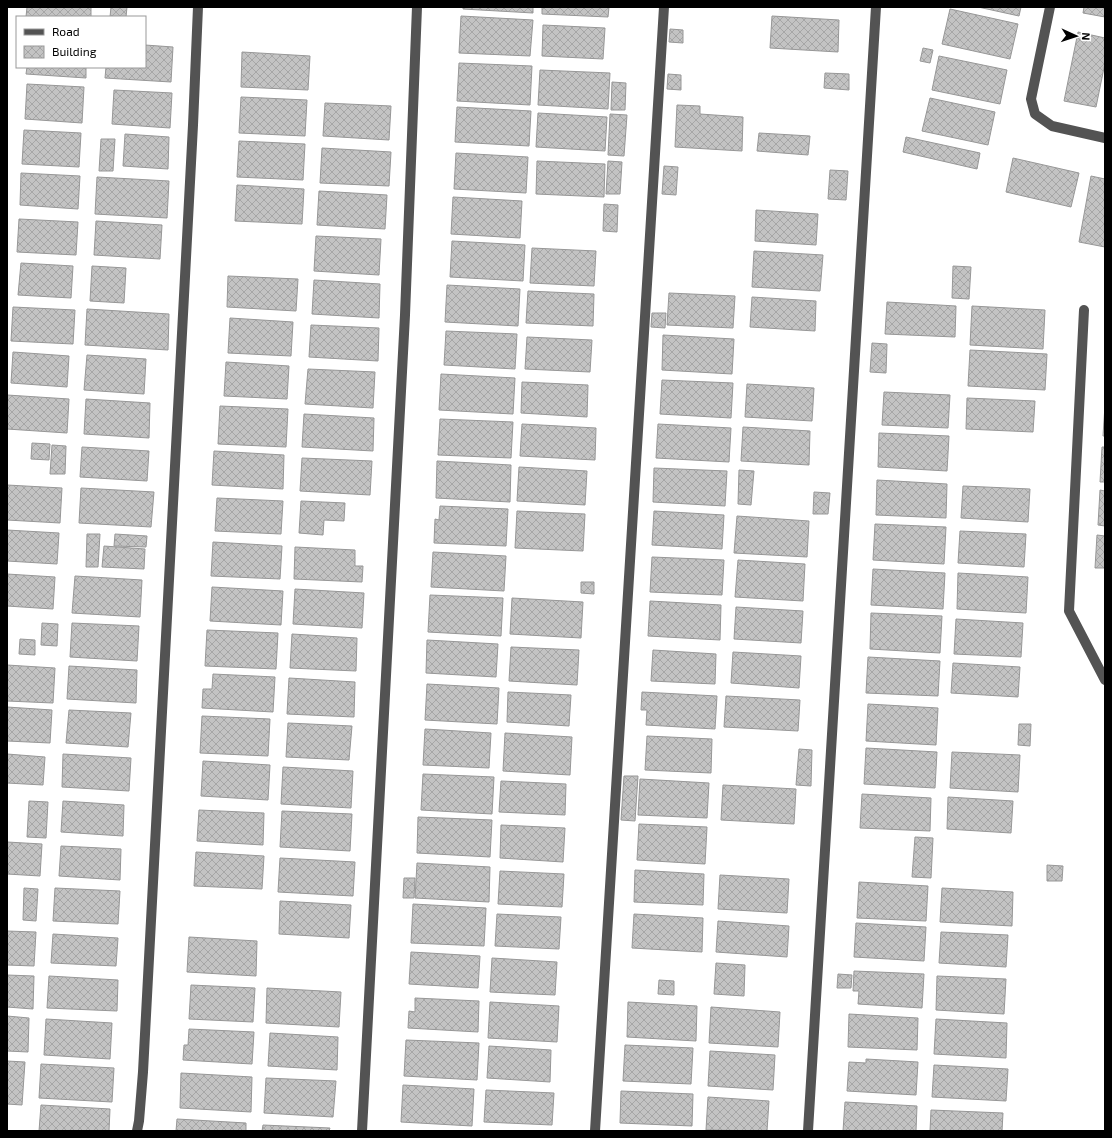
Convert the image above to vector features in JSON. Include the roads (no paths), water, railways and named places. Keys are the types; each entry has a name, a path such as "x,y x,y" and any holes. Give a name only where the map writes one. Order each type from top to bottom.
{"street":[{"path":"137,1131 140,1121 144,1056 198,7"},
{"path":"362,1131 405,315 417,7"},
{"path":"595,1131 664,7"},
{"path":"808,1131 876,7"},
{"path":"1050,7 1031,99 1035,114 1052,126 1105,138"},
{"path":"1084,310 1069,611 1105,680"}]}
